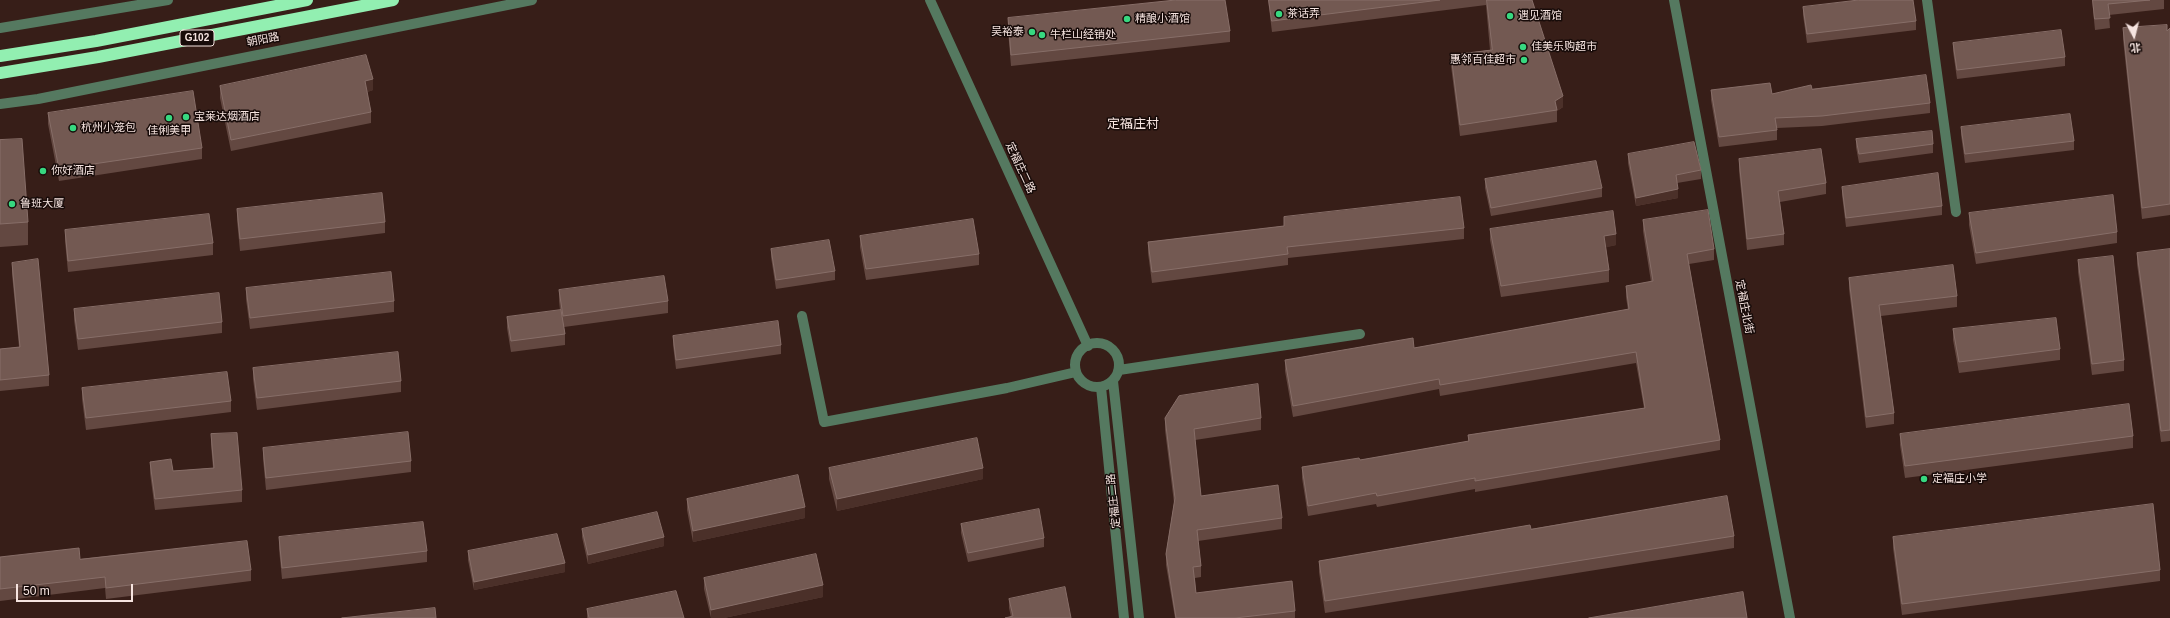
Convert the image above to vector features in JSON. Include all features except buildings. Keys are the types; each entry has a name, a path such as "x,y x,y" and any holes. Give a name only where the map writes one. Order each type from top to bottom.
{"highway":[{"name":"G102","path":"0,56 96,41 307,0"},
{"name":"朝阳路","path":"0,73 98,58 393,0"}],"street":[{"path":"0,28 168,0"},
{"name":"朝阳路","path":"0,104 38,98 532,0"},
{"name":"定福庄二路","path":"930,0 1088,346"},
{"name":"定福庄北街","path":"1674,0 1790,618"},
{"path":"1927,0 1956,212"},
{"path":"802,316 824,422 1007,388 1076,372"},
{"path":"1119,370 1360,334"},
{"path":"1101,344 1112,349 1118,358 1119,370 1113,381 1101,387 1088,385 1080,380 1076,372 1075,363 1078,354 1088,346 1101,344"},
{"name":"定福庄二路","path":"1113,381 1139,618"},
{"name":"定福庄二路","path":"1101,387 1124,618"}],"place":[{"name":"茶话弄","path":"1279,14"},
{"name":"遇见酒馆","path":"1510,16"},
{"name":"精酿小酒馆","path":"1127,19"},
{"name":"吴裕泰","path":"1032,32"},
{"name":"牛栏山经销处","path":"1042,35"},
{"name":"佳美乐购超市","path":"1523,47"},
{"name":"惠邻百佳超市","path":"1524,60"},
{"name":"宝莱达烟酒店","path":"186,117"},
{"name":"佳俐美甲","path":"169,118"},
{"name":"杭州小笼包","path":"73,128"},
{"name":"你好酒店","path":"43,171"},
{"name":"鲁班大厦","path":"12,204"},
{"name":"定福庄小学","path":"1924,479"}],"district":[{"name":"定福庄村","path":"1133,124"}]}
